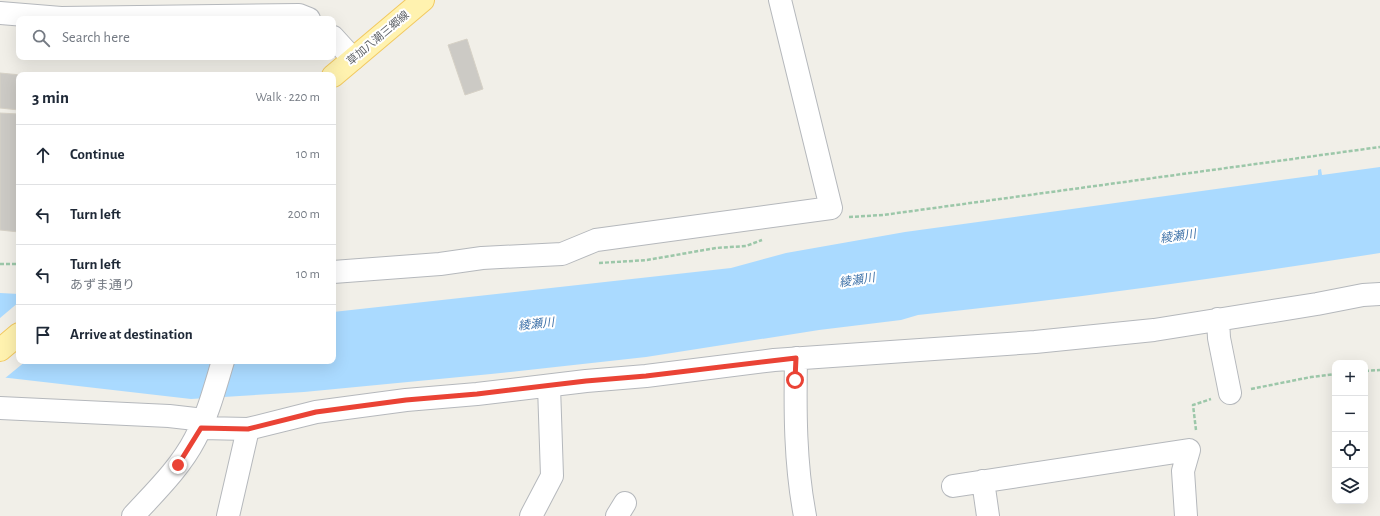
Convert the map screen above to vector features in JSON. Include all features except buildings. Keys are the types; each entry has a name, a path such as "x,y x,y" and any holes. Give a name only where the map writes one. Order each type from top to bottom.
{"main road":[{"name":"草加八潮三郷線","path":"336,73 423,0"},
{"path":"0,350 16,337"}],"street":[{"path":"336,272 440,264 482,258 562,254 596,240 830,208 780,0"},
{"path":"0,13 63,9 164,9 302,16"},
{"path":"336,40 353,59"},
{"path":"0,408 169,416 205,416 248,429 316,412 406,400 653,376 796,358 1035,342 1154,330 1317,304 1363,295 1380,294"},
{"path":"1218,319 1219,338 1230,393"},
{"path":"796,358 797,443 800,492 805,516"},
{"path":"134,516 178,465 205,416 222,364"},
{"path":"531,516 552,476 549,386"},
{"path":"228,516 248,429"},
{"path":"953,486 1189,450 1183,471 1186,516"},
{"path":"983,481 988,516"}],"path":[{"path":"848,217 883,216 1380,148"},
{"path":"592,264 614,261 647,260 716,248 746,246 765,239"},
{"path":"0,264 16,264"},
{"path":"1368,371 1380,370"}],"water":[{"name":"綾瀬川","path":"1380,167 1380,253 1092,295 918,315 901,320 819,330 646,357 304,392 191,399 0,377 0,293 16,294 16,364 336,364 336,312 731,268 786,253 905,232 1318,175 1318,170 1321,169 1322,175"}],"pier":[{"path":"16,305 16,364 22,364 4,379 0,379 0,318"}],"route":[{"path":"178,465 195,440 201,428 248,429 275,421 316,412 406,400 703,370 796,358 795,380"}]}
